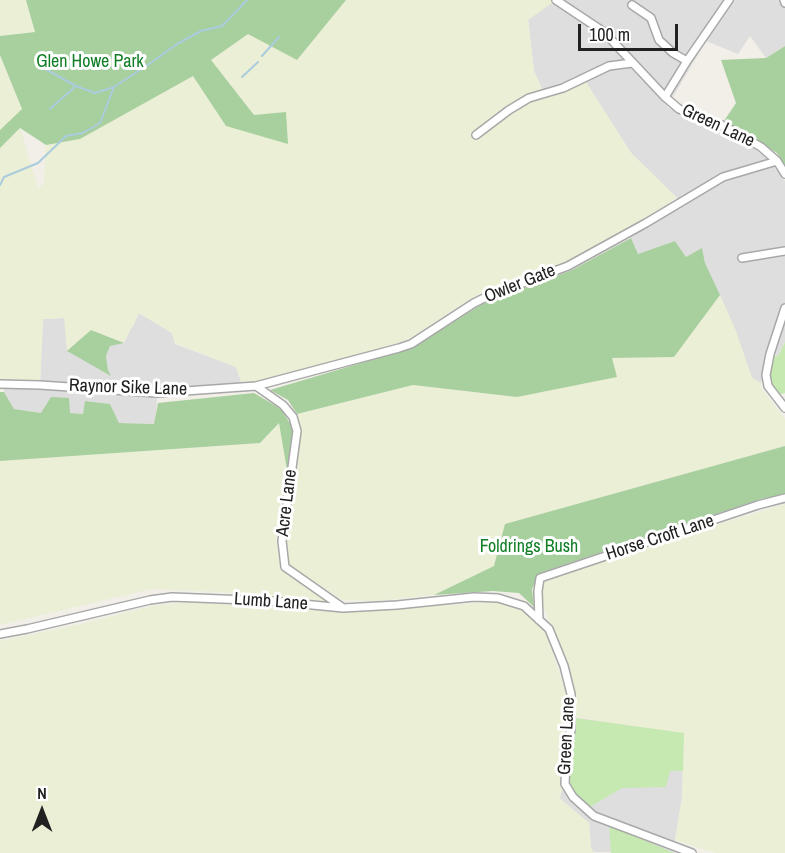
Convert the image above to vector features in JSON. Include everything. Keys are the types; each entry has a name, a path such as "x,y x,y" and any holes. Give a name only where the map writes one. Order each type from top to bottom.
{"street":[{"path":"556,0 604,32 664,97"},
{"name":"Green Lane","path":"729,0 664,97 679,109 724,126 761,147 777,161"},
{"path":"632,5 651,18 659,40 673,53 687,61"},
{"path":"476,135 528,98 563,88 609,66 632,63"},
{"path":"777,161 785,174"},
{"name":"Owler Gate","path":"256,386 411,344 474,303 568,266 723,177 777,161"},
{"path":"742,258 785,251"},
{"path":"785,308 770,354 766,382 785,408"},
{"name":"Raynor Sike Lane","path":"0,384 157,393 256,386"},
{"name":"Acre Lane","path":"256,386 283,405 293,417 297,431 282,541 285,567 343,608"},
{"name":"Horse Croft Lane","path":"539,620 540,578 785,498"},
{"name":"Lumb Lane","path":"0,634 172,597 272,601 343,608 474,597 498,598 524,606 539,620"},
{"name":"Green Lane","path":"539,620 549,629 564,666 571,694 571,729 565,784 573,797 594,816 618,827 692,853"}],"shaded area":[{"path":"555,0 785,0 785,46 766,58 750,36 738,54 706,41 667,107 742,140 768,159 785,181 785,342 778,356 767,354 761,383 752,378 735,329 705,263 702,249 686,257 675,241 638,254 628,232 681,202 631,153 584,79 544,93 534,71 528,19"},
{"path":"139,313 172,333 175,344 236,367 242,384 158,388 155,424 119,423 110,404 85,401 83,414 70,413 68,398 41,413 14,409 4,388 40,384 43,319 64,318 110,375 106,356 110,345 133,326"},
{"path":"571,717 684,733 682,798 674,846 695,853 593,852 589,823 559,798 565,784"}],"green space":[{"path":"0,0 26,0 35,32 0,36"},
{"name":"Glen Howe Park","path":"26,0 346,0 297,60 248,34 211,60 254,115 286,112 288,144 226,126 193,76 80,139 46,145 20,128 0,148 0,130 22,109 0,55 0,36 35,32"},
{"path":"346,0 555,1 528,20 534,71 544,93 584,79 631,153 677,198 568,261 478,294 407,340 252,384 242,384 236,367 175,343 172,333 139,313 124,343 91,330 67,351 64,318 43,319 40,385 0,381 0,148 20,127 38,189 44,183 46,145 80,139 193,75 226,126 254,115 211,60 248,33 297,60"},
{"path":"785,46 785,166 777,153 724,121 736,103 721,60 766,58"},
{"path":"0,55 22,109 0,131"},
{"path":"631,238 638,254 675,241 686,257 702,248 705,263 720,295 674,357 612,358 617,377 517,397 413,385 297,414 288,400 270,390 412,348 482,304 572,270"},
{"path":"720,295 752,378 761,383 760,387 785,419 785,446 505,524 494,566 434,595 376,601 343,600 289,565 285,540 301,428 297,414 413,385 517,397 617,377 611,358 674,357"},
{"path":"91,330 124,343 110,346 106,356 111,376 67,351"},
{"path":"785,342 785,393 777,395 769,382 774,356 778,356"},
{"path":"0,392 4,392 14,409 41,413 51,397 69,398 70,413 83,414 85,401 110,404 119,423 154,424 158,403 254,393 281,409 293,428 287,470 279,423 260,443 0,461"},
{"path":"279,422 287,470 276,538 280,569 328,603 221,592 151,589 0,625 0,461 260,443"},
{"name":"Foldrings Bush","path":"785,446 785,494 761,499 540,573 532,589 534,607 519,593 493,591 434,595 494,566 505,524"},
{"path":"785,504 785,853 716,853 675,840 682,798 684,734 575,717 575,693 567,665 540,599 541,590 544,581"},
{"path":"190,602 341,612 497,602 520,610 537,622 546,632 566,695 568,728 563,762 563,788 559,798 589,823 591,848 596,853 0,853 0,641 152,606"},
{"path":"575,718 684,733 683,771 670,771 666,787 622,788 590,807 578,797 568,781"},
{"path":"609,825 674,853 611,853"}],"waterway":[{"path":"50,109 76,86 95,93 114,87 177,44 201,31 222,26 247,0"},
{"path":"262,56 279,37"},
{"path":"242,77 258,62"},
{"path":"38,65 76,86"},
{"path":"0,185 4,177 38,163 66,136 83,133 100,123 114,87"}]}
